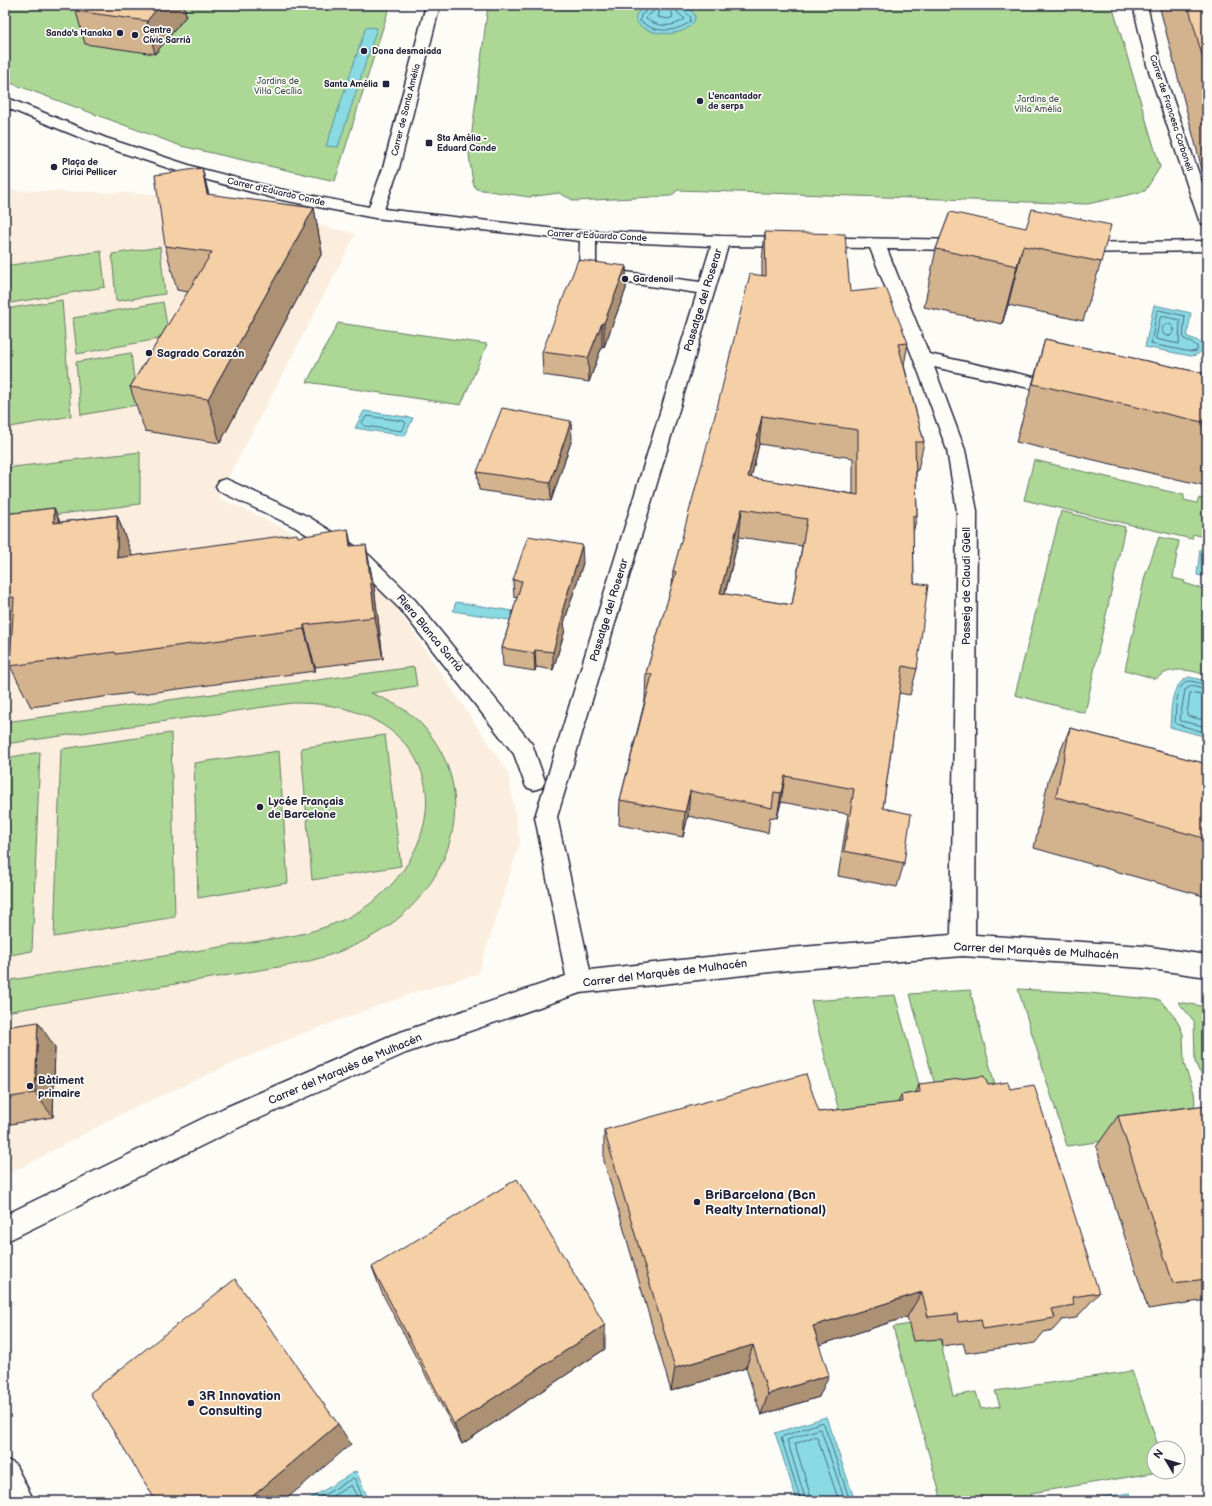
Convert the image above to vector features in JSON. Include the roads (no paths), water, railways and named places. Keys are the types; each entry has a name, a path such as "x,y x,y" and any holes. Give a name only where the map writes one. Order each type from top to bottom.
{"street":[{"name":"Carrer de Santa Amèlia","path":"375,213 391,168 433,5"},
{"name":"Carrer de Francesc Carbonell","path":"1140,5 1154,65 1207,220"},
{"name":"Carrer d'Eduardo Conde","path":"5,102 101,142 192,171 277,194 375,213 566,235 721,241 985,246"},
{"path":"588,236 587,272 689,287 706,288"},
{"name":"Passatge del Roserar","path":"580,982 546,817 721,241"},
{"name":"Passeig de Claudi Güell","path":"876,243 922,358 956,450 967,511 963,945"},
{"path":"1062,247 1133,248 1207,246"},
{"path":"922,358 1078,392"},
{"name":"Riera Blanca Sarrià","path":"226,486 302,522 362,560 408,605 524,750 534,781"},
{"name":"Carrer del Marquès de Mulhacén","path":"5,1229 233,1117 401,1043 580,982 789,959 963,945 1144,957 1207,966"},
{"path":"5,1474 20,1501"}],"water":[{"path":"671,4 683,6 694,14 694,22 680,32 666,34 648,30 637,22 636,17 639,11 649,5"},
{"path":"366,27 377,28 338,147 326,146"},
{"path":"1154,305 1191,313 1187,337 1200,342 1203,347 1201,352 1191,356 1145,347"},
{"path":"364,411 413,418 405,436 355,428"},
{"path":"1200,549 1207,551 1207,577 1197,575"},
{"path":"456,602 538,615 535,624 453,611"},
{"path":"1189,677 1207,681 1207,737 1170,727 1175,692 1178,686"},
{"path":"826,1417 855,1501 797,1501 775,1433"},
{"path":"356,1471 369,1501 306,1501"},
{"path":"1130,1493 1132,1501 1074,1501"}],"place":[{"name":"Sando's Hanaka","path":"120,33"},
{"name":"Centre Cívic Sarrià","path":"135,35"},
{"name":"Dona desmaiada","path":"364,51"},
{"name":"Santa Amèlia","path":"386,84"},
{"name":"L'encantador de serps","path":"700,101"},
{"name":"Sta Amèlia - Eduard Conde","path":"429,143"},
{"name":"Plaça de Cirici Pellicer","path":"54,167"},
{"name":"Gardenoil","path":"625,279"},
{"name":"Sagrado Corazón","path":"149,353"},
{"name":"Lycée Français de Barcelone","path":"260,807"},
{"name":"Bàtiment primaire","path":"30,1086"},
{"name":"BriBarcelona (Bcn Realty International)","path":"697,1202"},
{"name":"3R Innovation Consulting","path":"191,1403"}],"park label":[{"name":"Jardins de Vil·la Cecília","path":"278,86"},
{"name":"Jardins de Vil·la Amèlia","path":"1038,104"}]}
